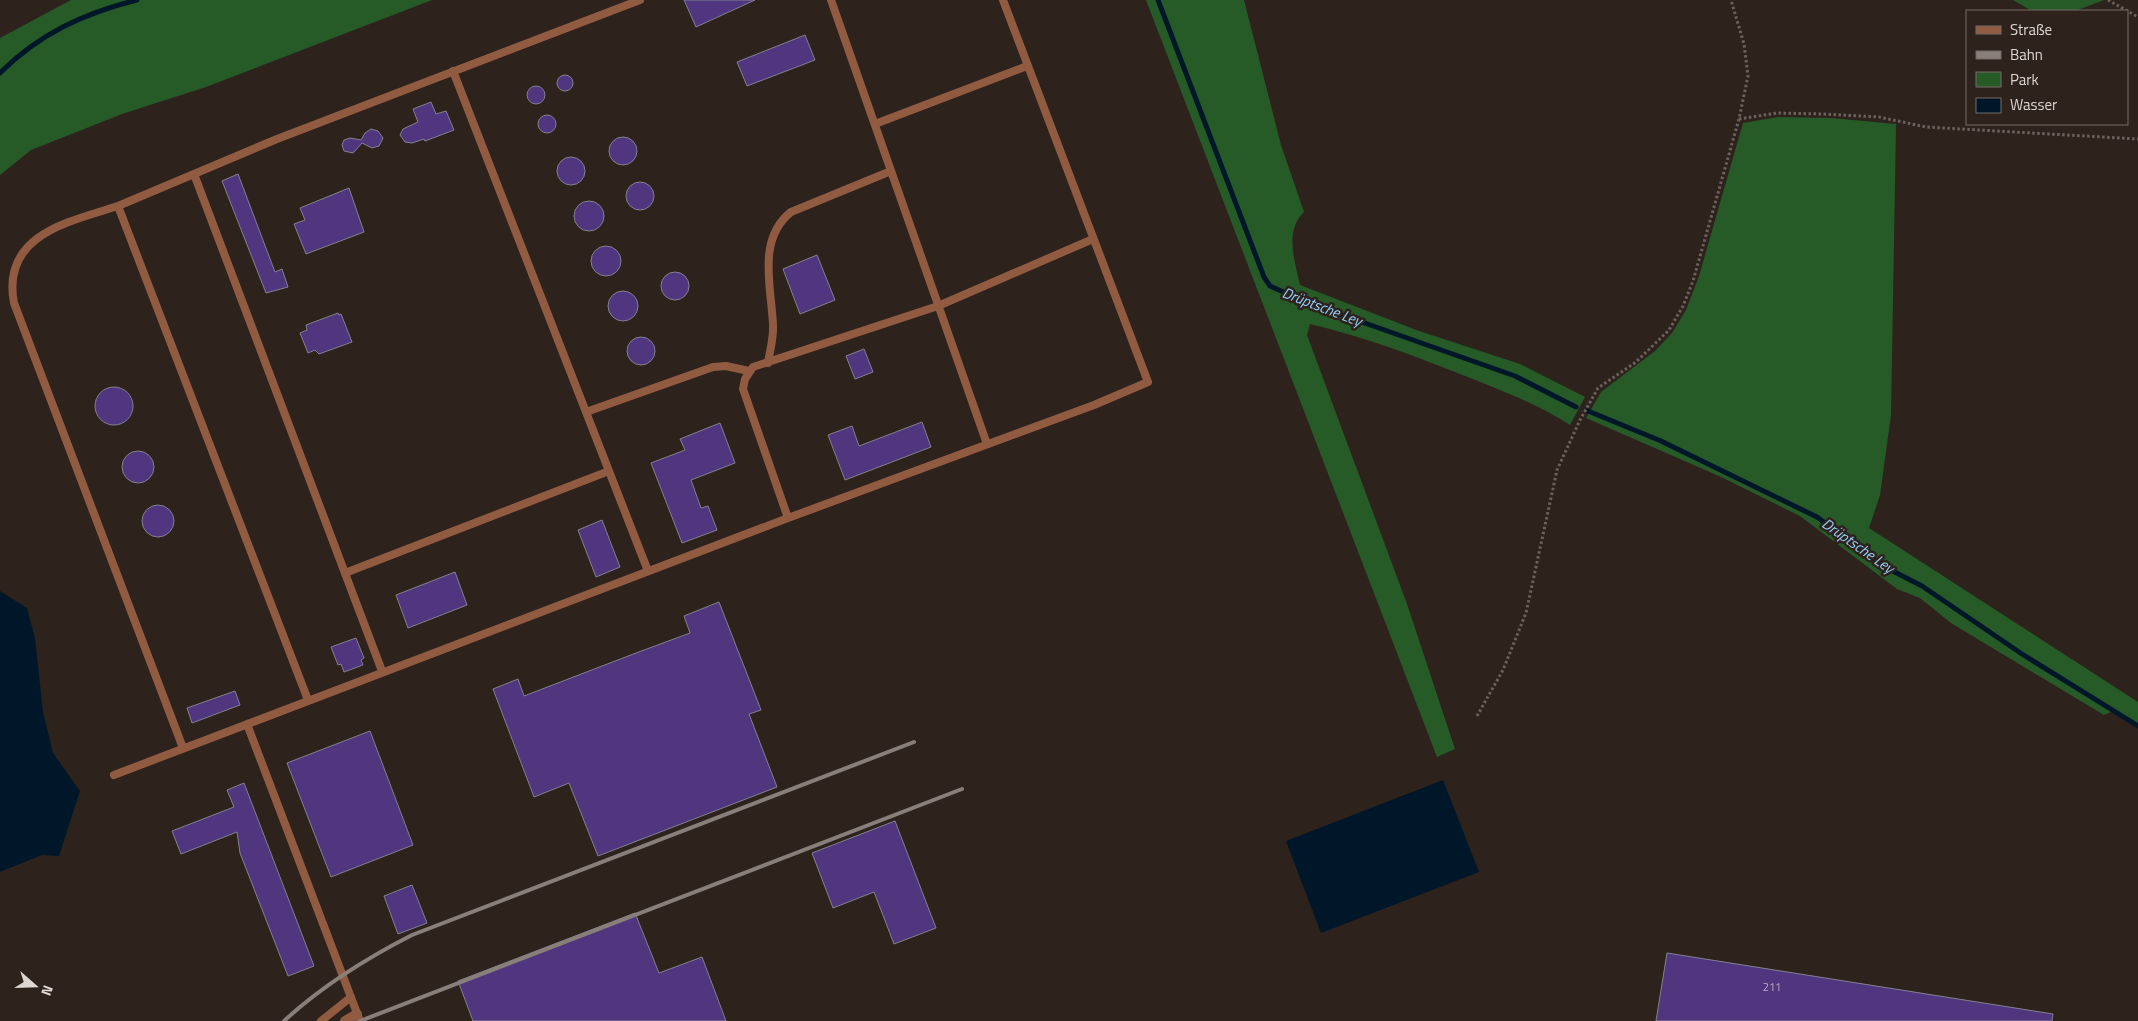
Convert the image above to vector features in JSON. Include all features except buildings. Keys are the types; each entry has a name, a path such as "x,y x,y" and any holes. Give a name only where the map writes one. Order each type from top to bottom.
{"street":[{"path":"345,1021 359,1018"}],"lane":[{"path":"183,748 70,456 14,303 11,290 15,267 22,254 40,235 62,224 118,206 453,71 640,0"},
{"path":"831,0 987,444"},
{"path":"114,775 788,518 1094,405 1148,382 1003,0"},
{"path":"875,124 1027,66"},
{"path":"453,71 648,571"},
{"path":"768,363 773,326 769,295 769,248 772,235 782,219 791,212 891,171"},
{"path":"194,174 382,672"},
{"path":"118,206 308,700"},
{"path":"586,412 713,367 726,366 749,371 938,306 1093,239"},
{"path":"749,371 743,389 788,518"},
{"path":"345,573 609,471"},
{"path":"248,724 359,1018"},
{"path":"321,1021 351,997"}],"path":[{"path":"1477,716 1503,670 1526,613 1557,470 1568,444 1598,388 1654,346 1669,330 1683,306 1696,272 1739,119 1748,76 1747,60 1731,0"},
{"path":"2108,0 2126,10"},
{"path":"1739,119 1777,113 1822,114 1879,117 1926,126 2138,139"}],"green space":[{"path":"71,0 432,0 206,87 122,114 31,150 0,175 0,38"},
{"path":"1146,0 1244,0 1281,145 1304,212 1294,228 1293,237 1294,257 1300,285 1419,331 1520,364 1585,397 1570,425 1547,411 1453,371 1372,342 1310,324 1307,335 1407,604 1455,749 1437,757"},
{"path":"2013,0 2104,0 2078,10 2030,10"},
{"path":"1778,117 1831,118 1896,124 1891,415 1880,495 1869,528 2138,702 2138,728 2111,712 2104,715 1951,623 1920,598 1897,589 1800,516 1719,476 1586,418 1601,392 1655,351 1672,333 1686,310 1699,276 1743,123"}],"water":[{"path":"0,591 27,608 35,638 43,712 53,753 80,791 59,856 42,855 0,872"},
{"path":"1443,780 1479,872 1321,933 1286,841"}],"waterway":[{"name":"Drüptsche Ley","path":"0,73 30,47 63,27 99,11 137,0"},
{"name":"Drüptsche Ley","path":"1158,0 1264,277 1270,286 1308,303 1515,376 1576,407"},
{"name":"Drüptsche Ley","path":"1588,411 1661,441 1817,517 1881,565 1922,586 2022,654 2138,726"}],"railway":[{"path":"284,1021 345,974 412,935 914,742"},
{"path":"360,1021 962,789"}]}
